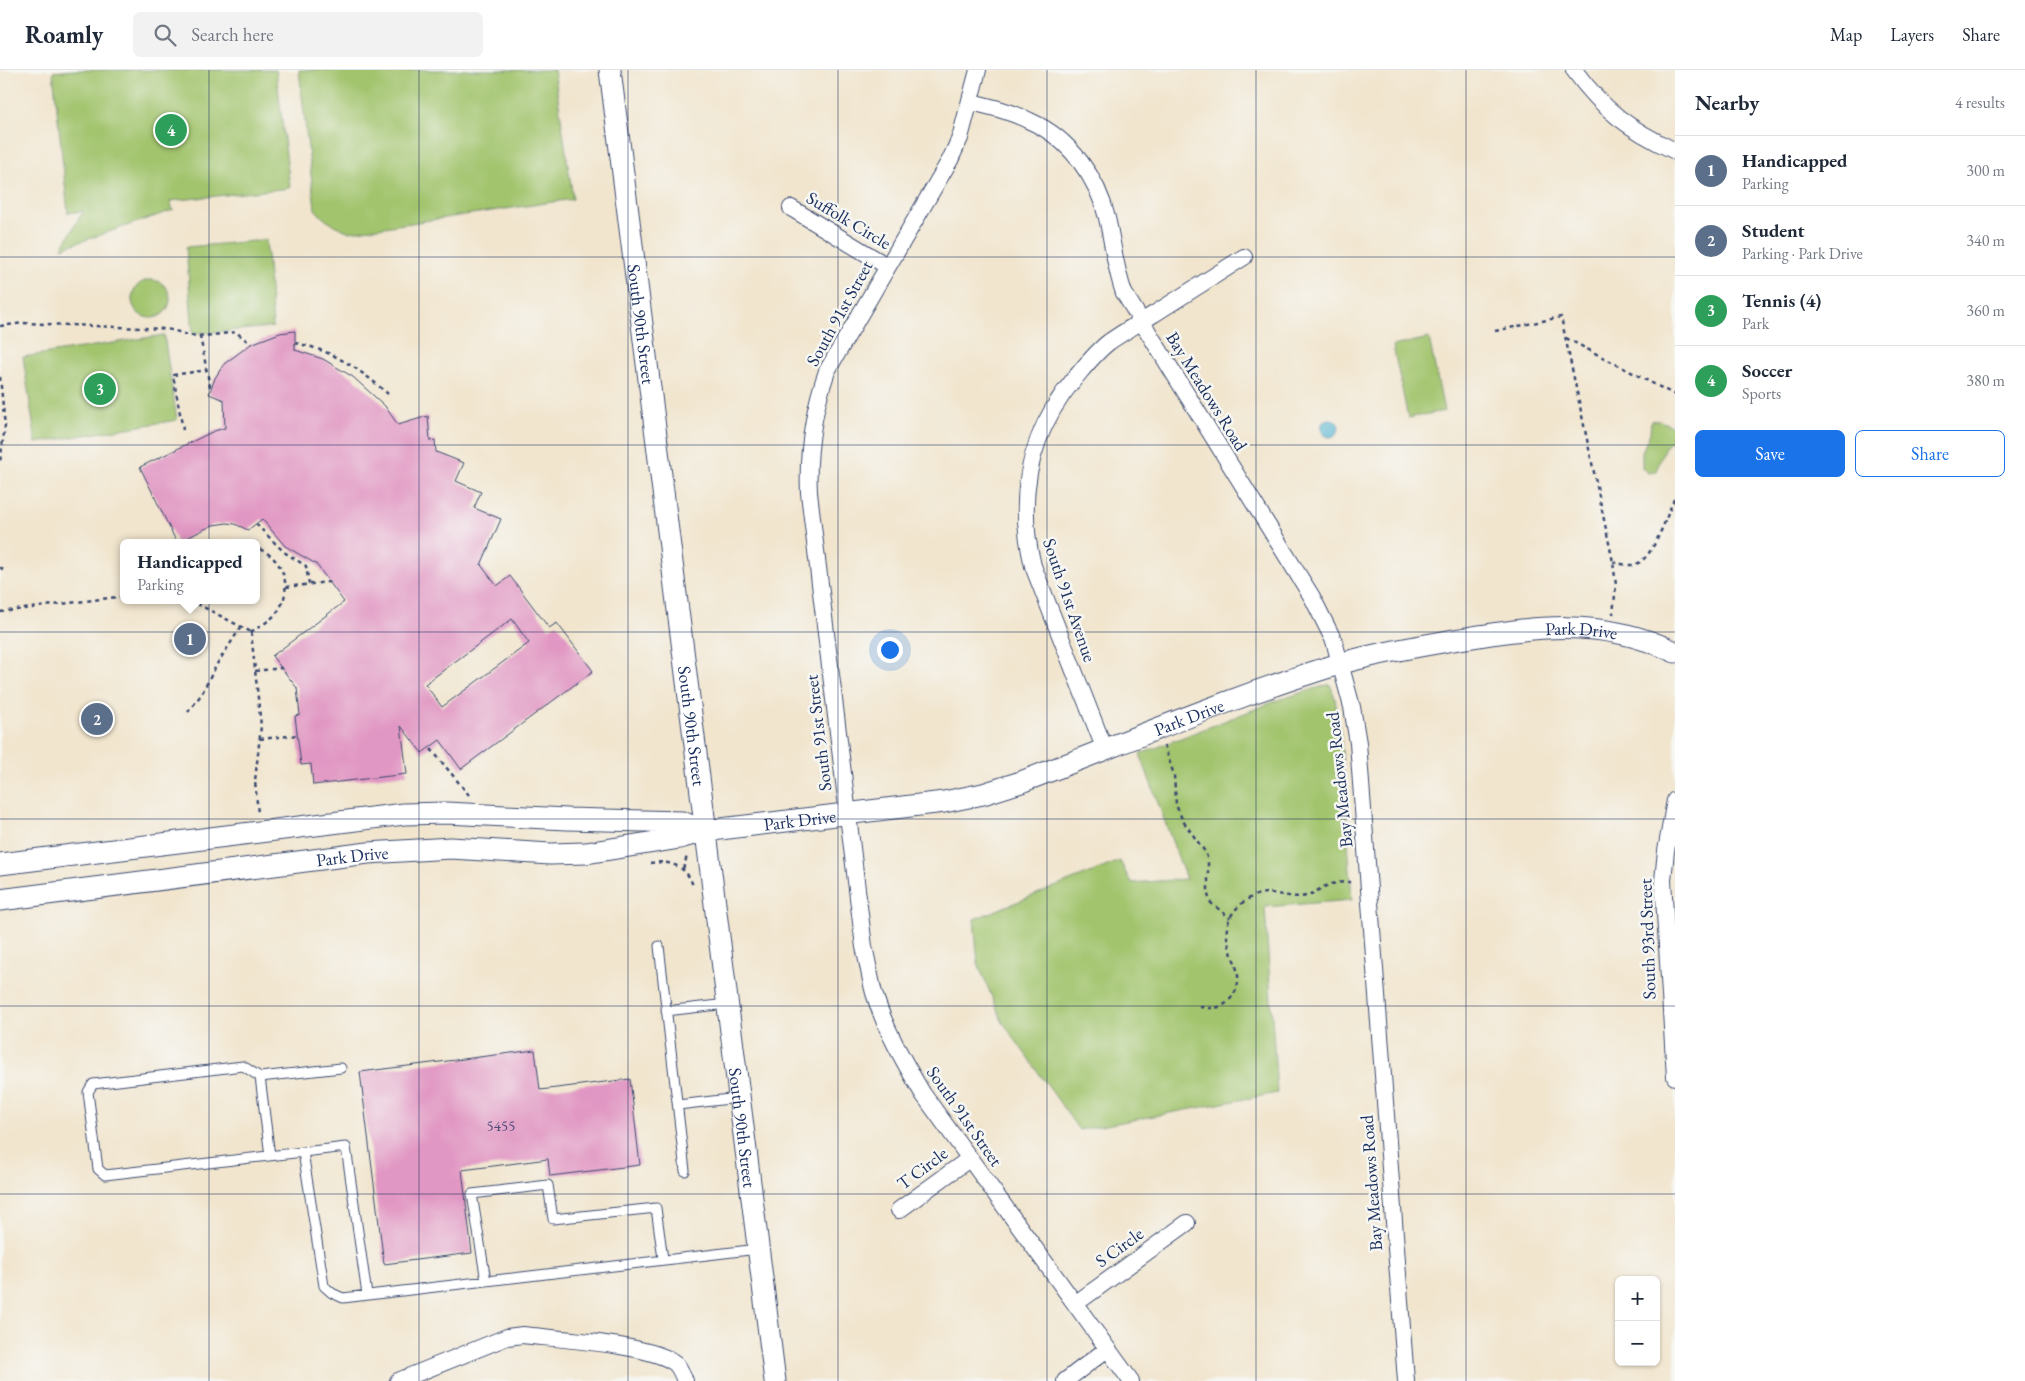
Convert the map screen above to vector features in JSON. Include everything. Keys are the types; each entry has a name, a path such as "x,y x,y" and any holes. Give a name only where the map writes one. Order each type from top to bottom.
{"street":[{"name":"South 90th Street","path":"610,70 774,1381"},
{"name":"South 91st Street","path":"978,70 960,138 950,160 827,371 815,408 809,448 809,493 864,948 874,993 904,1063 923,1094 1131,1381"},
{"path":"1574,70 1590,92 1622,120 1643,136 1675,151"},
{"name":"Bay Meadows Road","path":"971,102 1007,111 1034,122 1064,144 1077,157 1100,196 1107,218 1117,275 1124,293 1312,596 1334,641 1352,707 1358,743 1406,1381"},
{"name":"Suffolk Circle","path":"790,208 887,266"},
{"name":"South 91st Avenue","path":"1106,750 1033,566 1026,531 1026,492 1030,465 1049,415 1062,394 1094,356 1108,343 1244,257"},
{"name":"Park Drive","path":"0,900 368,853 451,848 550,854 586,853 680,838 704,830 944,802 982,794 1021,782 1250,693 1341,664 1399,650 1496,633 1554,626 1614,632 1675,652"},
{"name":"South 93rd Street","path":"1675,800 1666,851 1663,889 1675,1077"},
{"name":"Park Drive","path":"0,864 404,814 446,813 682,822 704,830"},
{"name":"T Circle","path":"899,1210 969,1158"},
{"name":"S Circle","path":"1075,1304 1187,1223"},
{"path":"398,1381 507,1338 523,1335 624,1347 658,1355 676,1364 685,1381"},
{"path":"1065,1381 1107,1349"}],"lane":[{"path":"659,946 686,1171"},
{"path":"666,1011 726,1004"},
{"path":"341,1068 260,1076 243,1066 93,1084 88,1092 98,1169 105,1175 346,1147 367,1295"},
{"path":"260,1076 270,1156"},
{"path":"678,1105 738,1098"},
{"path":"303,1152 324,1286 332,1293 343,1298 758,1249"},
{"path":"486,1281 472,1194 548,1185 554,1219 656,1208 663,1260"}],"path":[{"path":"1495,331 1562,317 1613,562 1616,585 1613,614"},
{"path":"0,326 23,323 166,329 200,336 236,332 250,344"},
{"path":"200,336 210,387"},
{"path":"1566,338 1675,395"},
{"path":"295,343 311,346 346,361 388,394"},
{"path":"183,430 173,375 206,370"},
{"path":"0,377 5,426 0,462"},
{"path":"1613,562 1632,565 1638,564 1647,557 1675,497"},
{"path":"256,524 284,552 306,566 309,584"},
{"path":"251,632 277,613 285,600 284,574 279,564 270,555 260,550"},
{"path":"0,568 6,572"},
{"path":"286,587 329,582"},
{"path":"0,612 120,597"},
{"path":"198,604 251,632"},
{"path":"188,712 201,695 217,664 241,627"},
{"path":"251,632 260,739 255,766 259,820"},
{"path":"254,671 282,668"},
{"path":"260,739 298,735"},
{"path":"1164,744 1174,775 1176,805 1184,821 1206,854 1208,862 1208,895 1211,902 1230,918"},
{"path":"431,749 475,802"},
{"path":"641,864 665,862 683,869"},
{"path":"1200,1008 1220,1008 1229,1001 1239,984 1238,973 1228,942 1230,918 1246,900 1267,893 1303,896 1333,884 1355,882"}],"green space":[{"path":"75,70 276,70 290,188 170,201 173,210 62,248 83,211 68,213 53,72"},
{"path":"299,70 554,70 573,199 350,232 340,228 315,209"},
{"path":"266,240 273,327 193,334 186,247"},
{"path":"151,280 165,285 170,299 165,313 151,318 137,313 132,299 137,285"},
{"path":"164,335 177,420 36,443 23,357"},
{"path":"1429,338 1444,411 1408,418 1393,346"},
{"path":"1657,420 1675,427 1675,441 1670,442 1664,449 1655,472 1648,473 1642,468 1642,452 1650,433 1651,421"},
{"path":"1330,684 1335,698 1341,738 1352,900 1265,907 1277,1093 1079,1130 1002,1021 978,964 974,919 1120,861 1131,883 1186,879 1140,754 1278,700"}],"water":[{"path":"1326,419 1334,419 1339,424 1337,435 1326,437 1321,432 1321,424"}],"building":[{"path":"295,331 295,350 323,359 353,377 385,406 398,425 428,416 430,441 435,440 436,452 464,463 456,481 481,492 474,508 501,519 481,565 497,586 510,576 549,628 557,623 593,671 461,769 440,740 422,753 401,726 407,774 313,785 311,764 301,765 295,716 300,715 297,688 272,656 344,602 316,564 285,546 262,519 248,530 235,524 227,523 213,525 185,539 175,539 140,467 214,431 225,428 224,400 209,394 215,378 224,364 251,344 280,333","holes":["512,619 529,643 442,707 425,684"]},
{"path":"535,1050 540,1090 630,1079 640,1165 550,1176 548,1159 462,1170 472,1253 384,1264 360,1072"}],"place":[{"name":"Soccer","path":"171,130"},
{"name":"Tennis (4)","path":"100,389"},
{"name":"Handicapped","path":"190,639"},
{"name":"Student","path":"97,719"}]}
